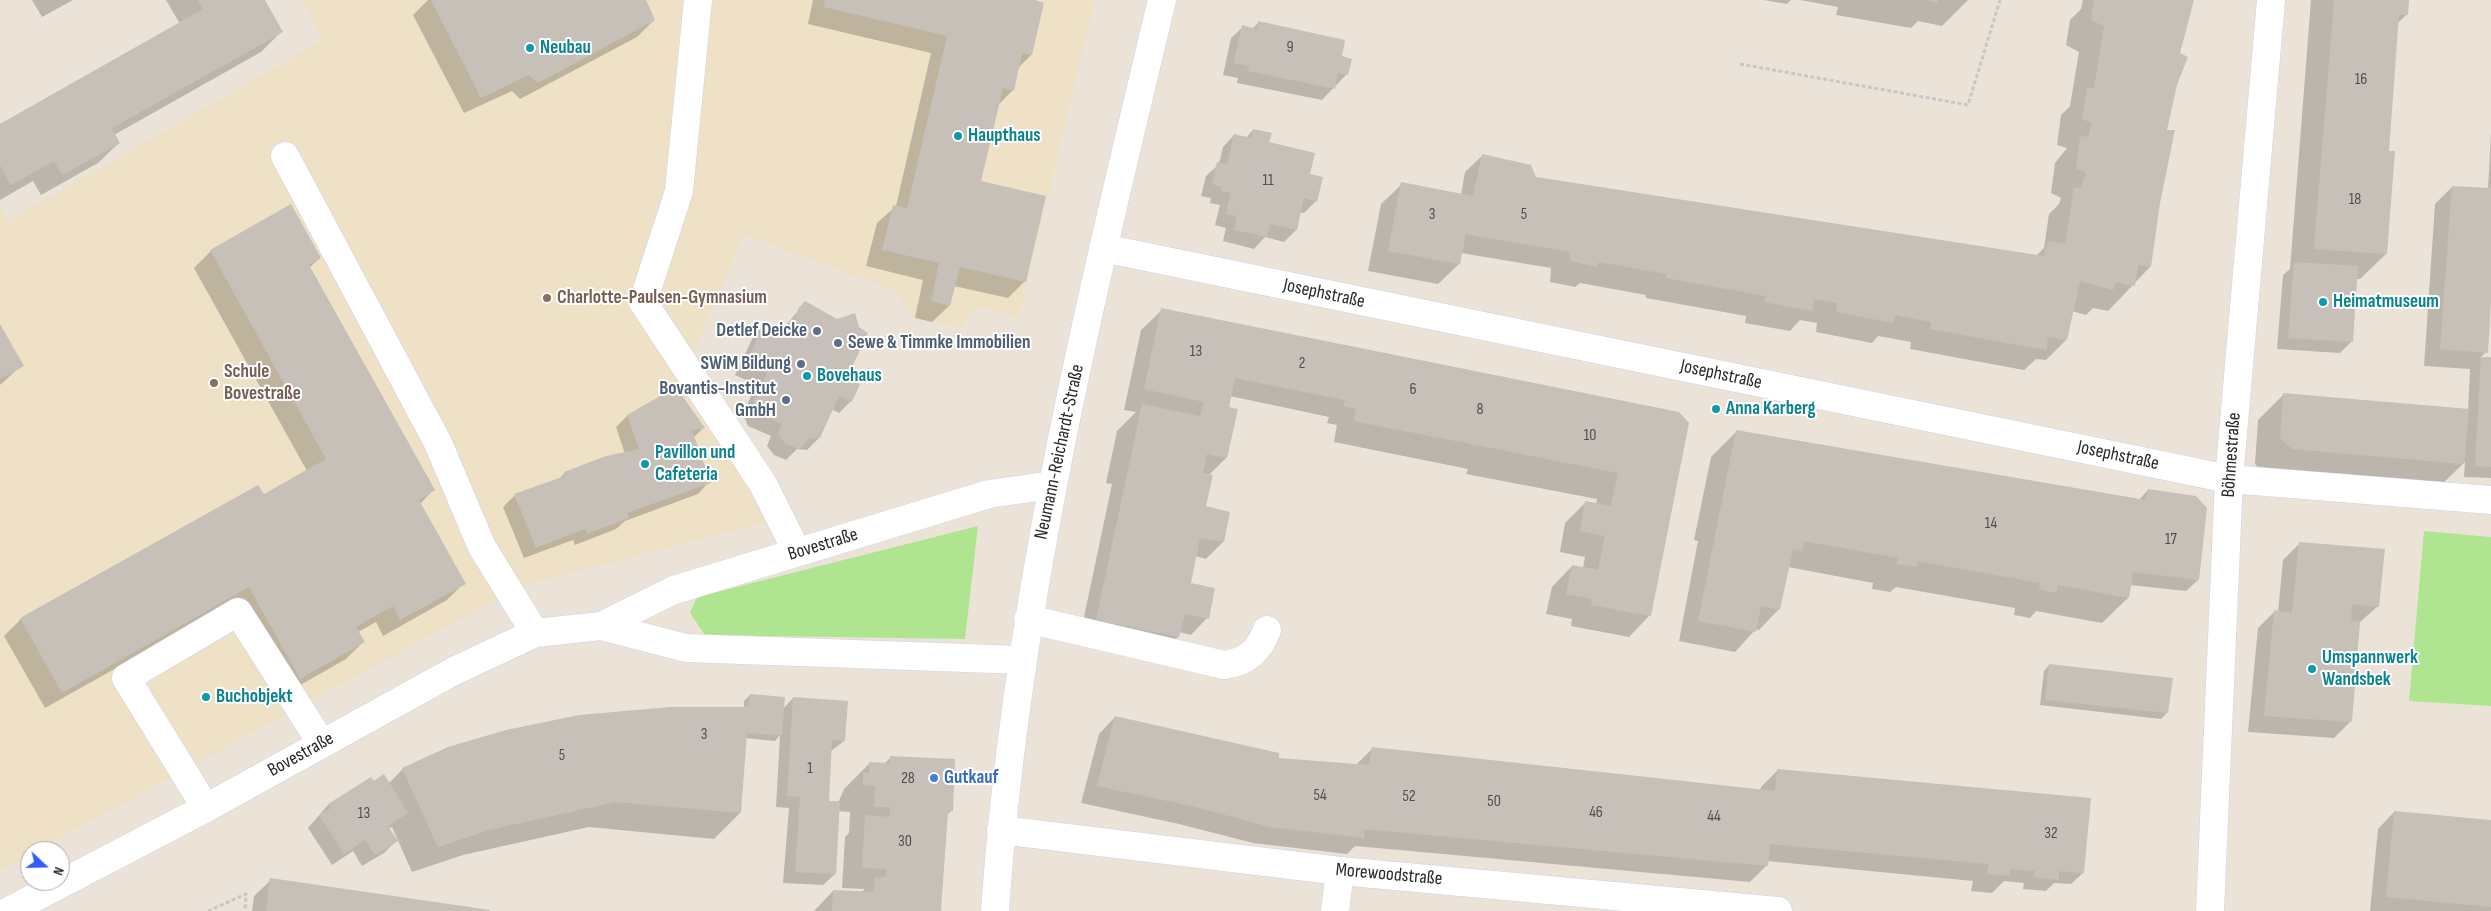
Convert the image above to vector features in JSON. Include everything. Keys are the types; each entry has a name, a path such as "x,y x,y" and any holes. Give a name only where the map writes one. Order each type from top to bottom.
{"street":[{"path":"698,0 679,191 643,302 763,484 797,552"},
{"name":"Neumann-Reichardt-Straße","path":"995,911 1001,830 1022,660 1052,485 1103,248 1162,0"},
{"name":"Böhmestraße","path":"2210,911 2229,479 2271,0"},
{"path":"285,156 438,443 482,547 535,633"},
{"name":"Josephstraße","path":"1103,248 2229,479 2491,500"},
{"name":"Bovestraße","path":"9,911 206,808 454,671 535,633 601,626 674,590 989,494 1052,485"},
{"path":"206,808 126,678 238,612 322,744"},
{"path":"1028,619 1224,665 1237,663 1248,658 1258,649 1267,630"},
{"name":"Bovestraße","path":"601,626 686,648 1022,660"},
{"name":"Morewoodstraße","path":"1001,830 1340,871 1778,911"},
{"path":"1335,911 1340,871"}],"path":[{"path":"1740,64 1968,105 2000,0"},
{"path":"208,911 246,894 245,911"}],"shaded area":[{"path":"301,0 1095,0 1019,317 976,306 962,327 914,318 893,290 744,235 693,353 782,493 791,516 521,586 54,841 20,841 20,860 0,871 0,208 8,221 323,40"}],"green space":[{"path":"978,526 965,639 705,635 690,613 697,597"},
{"path":"2424,531 2491,537 2491,706 2409,701"}],"building":[{"path":"198,0 265,0 283,32 112,128 120,143 62,175 54,161 11,185 0,165 0,124 203,9"},
{"name":"Neubau","path":"431,0 646,0 655,20 538,83 529,75 481,98"},
{"name":"Haupthaus","path":"825,0 1035,0 1044,3 1032,55 1022,53 1014,91 1003,88 981,181 1046,196 1026,282 960,267 950,306 931,301 939,263 882,250 893,205 907,208 947,36 824,7"},
{"path":"1925,0 1938,0 1938,3"},
{"path":"2094,0 2194,0 2180,53 2188,57 2177,85 2167,130 2175,130 2160,203 2151,267 2138,265 2135,286 2116,282 2113,290 2080,281 2067,340 2048,337 2046,350 1930,329 1931,322 1895,315 1894,323 1836,312 1837,303 1814,299 1812,311 1764,302 1766,296 1666,278 1666,274 1599,262 1597,267 1570,261 1570,252 1466,234 1460,264 1388,251 1401,182 1473,196 1482,154 1531,165 1536,177 2044,256 2048,241 2065,244 2074,187 2081,188 2086,173 2076,168 2080,136 2088,137 2092,123 2082,119 2087,88 2094,88 2104,26 2091,20"},
{"path":"2334,0 2409,0 2408,15 2399,15 2389,151 2395,151 2387,254 2314,249"},
{"path":"1258,21 1345,40 1342,56 1352,59 1348,75 1338,73 1335,89 1248,71 1249,66 1234,63 1242,25 1257,29"},
{"path":"1253,129 1272,133 1269,142 1315,153 1310,174 1323,177 1317,202 1304,198 1297,230 1270,224 1267,237 1234,230 1237,216 1226,214 1231,193 1221,191 1222,187 1212,184 1217,162 1227,164 1234,134 1251,138"},
{"path":"2452,186 2491,188 2491,302 2488,353 2440,349"},
{"path":"291,204 321,258 309,265 435,490 419,500 466,584 400,620 393,606 356,627 365,642 300,679 249,587 62,693 20,618 258,485 264,494 326,459 210,250"},
{"name":"Heimatmuseum","path":"2294,262 2358,266 2353,342 2288,338"},
{"name":"Bovehaus","path":"805,301 837,319 855,313 859,327 868,333 847,378 860,384 852,402 839,396 820,438 810,438 799,449 786,444 778,434 782,424 759,414 754,401 767,373 746,364 765,322 786,332 792,318 795,319 798,309"},
{"path":"1161,308 1679,412 1689,423 1651,616 1591,605 1592,599 1566,594 1572,565 1598,570 1605,536 1580,531 1585,501 1611,506 1618,473 1354,421 1356,409 1343,406 1345,400 1235,378 1229,407 1238,409 1227,458 1207,454 1203,473 1213,475 1206,506 1230,512 1224,542 1200,538 1191,583 1215,588 1209,619 1185,614 1179,637 1096,620 1142,404 1200,416 1204,402 1144,389"},
{"path":"0,324 24,366 0,379"},
{"path":"2481,357 2491,357 2491,467 2475,466"},
{"name":"Pavillon und Cafeteria","path":"676,387 705,428 692,430 711,483 627,513 629,518 587,534 585,529 536,548 514,494 565,476 564,472 606,456 639,449 627,415"},
{"path":"2283,393 2469,409 2464,464 2292,449 2280,438"},
{"path":"1736,430 2146,500 2148,489 2196,496 2207,508 2199,580 2133,572 2129,598 2058,585 2056,593 2039,589 2040,583 1918,561 1917,567 1897,564 1898,558 1804,541 1802,551 1793,549 1780,610 1761,606 1756,632 1698,621"},
{"name":"Umspannwerk Wandsbek","path":"2299,542 2385,549 2379,607 2352,604 2351,621 2360,622 2352,722 2264,716 2274,610 2292,613"},
{"path":"2049,664 2173,678 2168,713 2045,700"},
{"path":"750,694 785,697 782,735 747,733 741,813 616,802 489,830 438,847 402,768 448,747 506,730 579,715 670,707 748,707"},
{"path":"793,697 848,701 845,741 832,740 829,801 840,801 836,874 795,872 800,797 787,796"},
{"path":"1115,716 1279,753 1279,758 1369,765 1372,747 1775,791 1777,769 2091,798 2084,873 2059,871 2059,880 2034,877 2035,871 2010,869 2010,876 1987,874 1989,864 1770,844 1768,866 1363,829 1365,838 1270,827 1196,807 1097,786"},
{"path":"890,756 955,759 953,811 948,811 941,911 832,911 833,890 874,892 875,877 886,877 887,869 862,868 865,815 890,817 890,807 874,807 875,786 863,785 863,772 869,773 869,762 890,763"},
{"path":"384,774 408,813 388,826 398,841 375,855 365,840 344,854 319,815 331,808 328,804 371,777 374,781"},
{"path":"2394,811 2491,820 2491,907 2386,897"},
{"path":"270,878 490,910 490,911 266,911"}],"place":[{"name":"Neubau","path":"530,48"},
{"name":"Haupthaus","path":"958,136"},
{"name":"Charlotte-Paulsen-Gymnasium","path":"547,298"},
{"name":"Heimatmuseum","path":"2323,302"},
{"name":"Detlef Deicke","path":"817,331"},
{"name":"Sewe & Timmke Immobilien","path":"838,343"},
{"name":"SWiM Bildung","path":"801,364"},
{"name":"Bovehaus","path":"807,376"},
{"name":"Schule Bovestraße","path":"214,383"},
{"name":"Bovantis-Institut GmbH","path":"786,400"},
{"name":"Anna Karberg","path":"1716,409"},
{"name":"Pavillon und Cafeteria","path":"645,464"},
{"name":"Umspannwerk Wandsbek","path":"2312,669"},
{"name":"Buchobjekt","path":"206,697"},
{"name":"Gutkauf","path":"934,778"}]}
